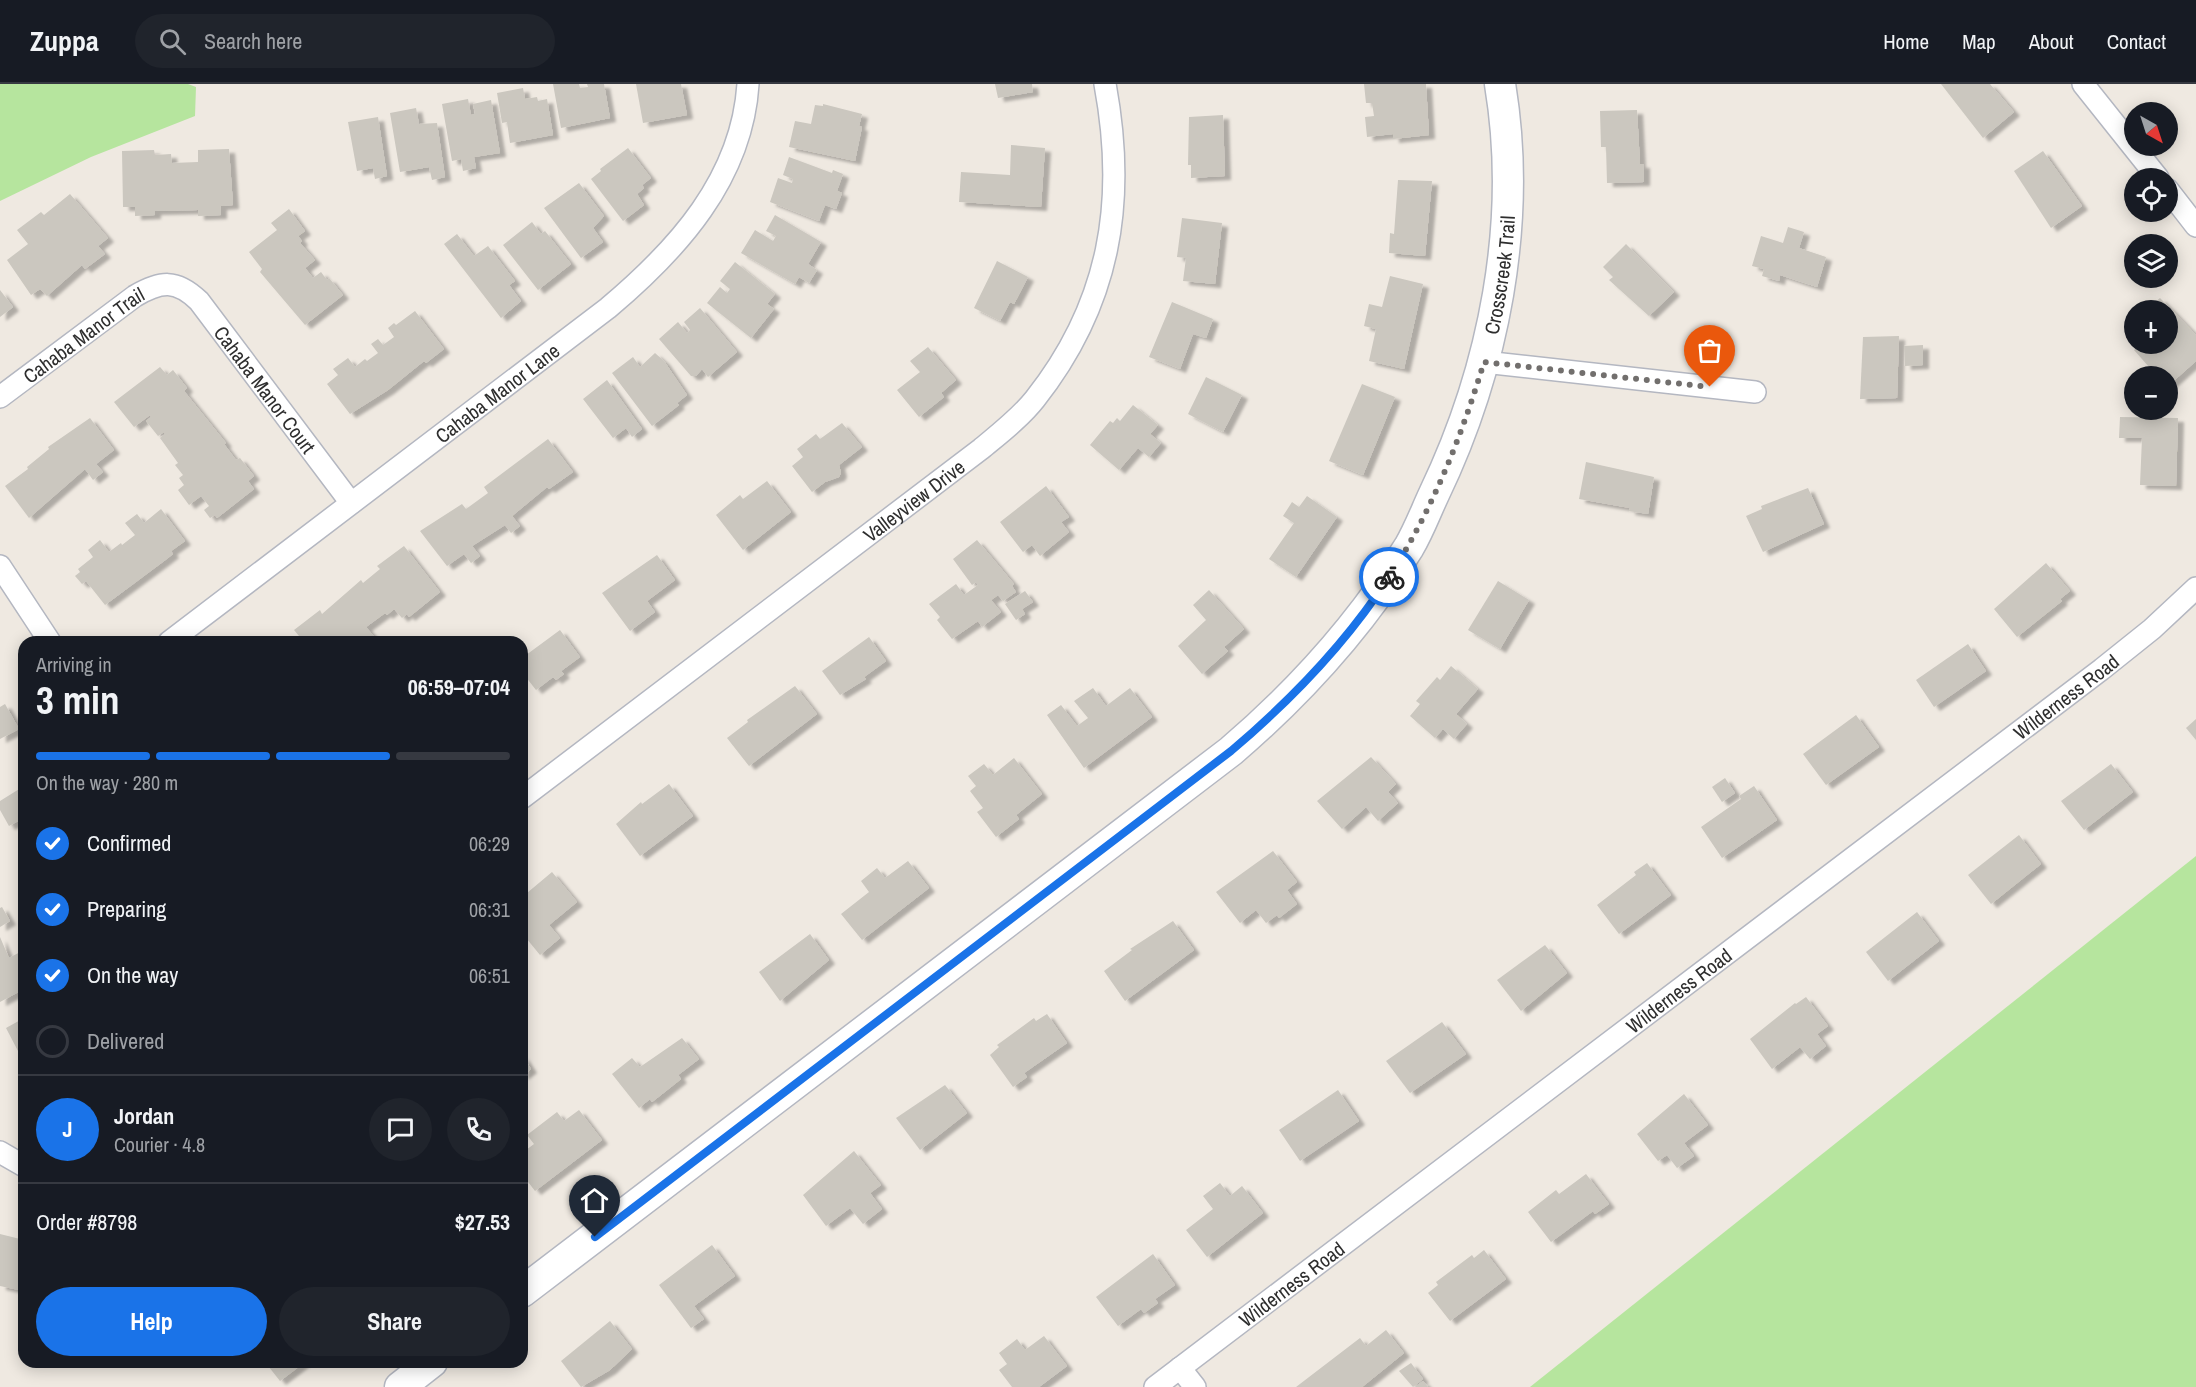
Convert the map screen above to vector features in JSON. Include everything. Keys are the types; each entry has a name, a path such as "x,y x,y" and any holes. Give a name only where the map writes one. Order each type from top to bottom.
{"street":[{"name":"Cahaba Manor Lane","path":"177,636 608,308 656,266 683,237 710,200 733,151 747,99 748,84"},
{"name":"Valleyview Drive","path":"528,793 981,449 1034,400 1086,319 1100,280 1115,183 1114,145 1105,84"},
{"name":"Crosscreek Trail","path":"528,1287 1131,828 1272,716 1349,631 1410,544 1451,458 1484,362 1497,295 1506,213 1506,149 1500,84"},
{"path":"2083,84 2150,168"},
{"path":"2178,203 2196,226"},
{"name":"Cahaba Manor Court","path":"172,285 186,289 199,302 351,503"},
{"name":"Cahaba Manor Trail","path":"0,397 135,296 150,288 172,285"},
{"path":"1484,362 1755,392"},
{"path":"0,566 46,636"},
{"name":"Wilderness Road","path":"1155,1387 2102,669 2152,629 2196,588"},
{"path":"0,1152 18,1162"},
{"path":"400,1387 424,1368"},
{"path":"1180,1368 1195,1387"}],"green space":[{"path":"0,84 188,84 196,87 195,116 91,157 0,201"},
{"path":"2196,856 2196,1387 1530,1387"}],"building":[{"path":"553,84 579,84 580,88 588,87 587,84 604,84 610,118 561,128"},
{"path":"636,84 681,84 687,115 643,123"},
{"path":"995,84 1032,84 1033,92 998,98"},
{"path":"1364,84 1426,84 1429,135 1393,139 1393,134 1367,137 1365,117 1374,116 1372,103 1366,103"},
{"path":"1941,84 1990,84 2014,112 1983,138"},
{"path":"523,88 525,99 537,97 538,101 547,99 553,135 510,143 507,122 502,123 497,93"},
{"path":"468,99 471,115 475,114 473,104 491,100 500,153 474,157 476,168 463,171 461,159 452,161 442,104"},
{"path":"823,104 862,114 859,126 862,127 855,161 789,147 795,121 811,124 815,105 823,106"},
{"path":"416,108 419,124 437,123 445,177 432,180 429,167 400,172 390,113"},
{"path":"1637,110 1640,164 1644,164 1644,182 1607,183 1606,147 1601,147 1600,111"},
{"path":"1223,115 1225,176 1191,178 1191,165 1188,165 1189,117"},
{"path":"378,117 387,176 375,179 373,168 357,171 348,122"},
{"path":"1011,145 1045,148 1041,207 959,202 961,172 1010,175"},
{"path":"628,148 651,178 642,185 644,188 637,194 644,205 623,221 591,179 601,171 600,169"},
{"path":"229,149 233,205 221,206 221,215 198,216 198,210 155,211 155,215 135,216 135,207 123,207 122,151 154,150 155,155 171,154 172,163 198,162 198,150"},
{"path":"2043,151 2082,206 2051,228 2014,171"},
{"path":"789,157 832,173 833,170 843,174 837,191 842,193 836,209 825,205 819,221 770,202 778,178 792,183 793,179 783,175"},
{"path":"1398,180 1432,181 1425,256 1389,253 1390,233 1394,234"},
{"path":"579,183 604,216 593,228 603,242 581,258 544,208"},
{"path":"70,194 108,238 98,246 105,254 85,269 82,265 47,296 40,289 31,295 7,260 28,244 17,230 41,212 44,215"},
{"path":"289,209 305,231 298,236 302,241 300,243 315,260 305,268 313,278 321,272 343,295 305,325 260,272 262,269 249,252 277,230 271,223"},
{"path":"775,215 821,242 808,264 817,270 809,283 799,277 795,284 741,253 755,230 773,241 776,236 766,231"},
{"path":"1182,218 1222,223 1215,284 1183,281 1186,258 1177,257"},
{"path":"532,222 541,234 545,231 571,264 538,290 503,245"},
{"path":"1788,227 1804,232 1799,248 1826,257 1817,287 1780,275 1779,281 1762,276 1764,269 1752,266 1761,236 1783,243"},
{"path":"457,234 474,256 488,246 515,281 509,285 521,301 501,318 444,244"},
{"path":"1626,244 1674,292 1649,316 1609,280 1613,277 1603,267"},
{"path":"997,261 1028,277 1014,304 1010,302 1000,321 974,308"},
{"path":"735,262 775,294 767,304 774,309 751,338 707,303 720,287 727,293 730,289 720,281"},
{"path":"1390,276 1423,284 1404,369 1369,361 1376,329 1364,326 1369,304 1382,307"},
{"path":"0,290 13,307 0,317"},
{"path":"1172,302 1213,319 1206,338 1193,334 1180,369 1149,357"},
{"path":"700,308 737,352 708,377 702,369 696,376 691,376 659,339 678,322 687,333 690,330 684,322"},
{"path":"415,311 444,349 426,363 424,361 388,390 350,414 327,384 338,375 333,369 348,358 355,367 365,359 367,361 378,353 371,344 378,339 383,345 394,337 388,328"},
{"path":"2178,316 2196,335 2196,361 2178,377 2178,366 2148,366 2138,354 2178,354"},
{"path":"1899,336 1897,398 1860,399 1863,337"},
{"path":"1923,345 1923,365 1905,366 1904,346"},
{"path":"928,347 956,380 941,393 944,397 919,417 897,390 920,372 910,361"},
{"path":"655,353 664,361 687,395 677,403 679,405 652,426 612,373 633,357 640,367"},
{"path":"160,367 167,375 173,370 187,388 184,391 226,443 224,444 236,460 240,458 254,476 248,481 254,489 217,518 215,515 210,518 204,510 209,506 201,496 189,505 178,490 184,485 179,478 183,475 175,465 178,463 160,438 165,434 164,432 158,436 146,421 151,417 150,415 134,427 114,402"},
{"path":"1206,377 1242,395 1223,432 1188,414"},
{"path":"607,380 642,429 632,437 626,428 613,438 583,399"},
{"path":"1362,384 1395,397 1363,475 1329,461"},
{"path":"1133,405 1158,425 1150,434 1161,443 1149,457 1138,448 1119,470 1090,445 1110,421 1113,423 1117,418 1120,421"},
{"path":"2120,417 2124,417 2124,420 2178,420 2176,486 2140,485 2142,438 2119,438"},
{"path":"90,418 114,450 96,464 103,472 93,480 85,469 29,518 5,486 28,469 27,467 49,449 48,447"},
{"path":"842,423 862,447 839,465 841,473 839,477 825,482 812,492 792,466 803,457 797,449 816,434 820,439"},
{"path":"548,439 573,472 549,489 547,487 512,516 520,526 511,533 505,525 472,546 480,556 471,563 464,554 447,566 420,531 462,504 466,509 488,493 484,487"},
{"path":"1586,462 1654,477 1648,514 1629,511 1630,508 1579,499"},
{"path":"767,481 791,512 743,550 716,515 740,495 743,499"},
{"path":"1046,486 1069,517 1061,522 1069,532 1040,556 1032,545 1023,552 1000,522"},
{"path":"1808,488 1824,524 1763,552 1746,516 1762,509 1761,506"},
{"path":"1307,496 1337,517 1296,577 1269,559 1294,523 1283,516 1292,502 1299,507"},
{"path":"161,509 185,541 171,551 173,554 105,605 86,581 82,584 75,576 80,572 78,569 93,557 88,550 100,540 109,552 121,543 122,545 135,535 125,523 137,514 144,523"},
{"path":"977,540 1014,584 1012,586 1016,592 1003,601 998,595 991,600 1001,612 982,627 978,621 952,639 937,620 940,617 929,604 956,584 964,595 978,585 976,582 972,585 953,559"},
{"path":"404,546 440,592 409,617 407,614 402,618 394,609 387,615 385,613 366,627 374,636 299,636 294,630 320,610 322,614 361,580 363,583 380,569 377,566"},
{"path":"657,555 675,580 647,601 655,612 630,631 602,593"},
{"path":"2046,563 2070,591 2060,599 2062,601 2017,637 1994,609"},
{"path":"1498,581 1529,600 1500,649 1468,630"},
{"path":"1209,590 1244,629 1224,647 1228,651 1202,674 1178,646 1206,620 1193,605"},
{"path":"1025,591 1033,602 1022,609 1025,614 1016,620 1005,604"},
{"path":"560,630 580,657 561,671 564,674 556,680 553,677 536,690 528,680 528,654"},
{"path":"869,637 886,661 864,677 866,679 840,695 822,671"},
{"path":"1968,644 1986,671 1934,707 1916,680"},
{"path":"1451,666 1478,689 1456,714 1467,724 1454,739 1443,729 1435,738 1410,716 1420,704 1416,701 1437,677 1440,680"},
{"path":"795,686 817,714 749,766 727,738 748,722 747,720"},
{"path":"1093,688 1106,706 1130,688 1152,717 1084,768 1047,715 1061,705 1077,726 1088,718 1074,701"},
{"path":"5,704 18,730 0,739 0,707"},
{"path":"1856,715 1879,747 1826,785 1803,754"},
{"path":"2196,719 2196,740 2186,728"},
{"path":"1371,757 1396,784 1388,792 1398,803 1378,821 1366,807 1342,829 1317,801"},
{"path":"1014,758 1042,794 1016,815 1019,819 996,837 977,812 983,808 970,791 976,786 968,776 984,764 993,775"},
{"path":"2111,764 2133,792 2084,830 2061,801"},
{"path":"1725,778 1735,793 1722,802 1712,787"},
{"path":"669,784 693,816 640,856 616,824 641,802 642,804"},
{"path":"1754,786 1777,820 1722,858 1701,827 1741,799 1739,796"},
{"path":"18,790 18,821 9,826 0,810 0,801"},
{"path":"2019,835 2041,864 1991,904 1968,875"},
{"path":"1273,851 1297,882 1287,890 1297,904 1279,918 1277,915 1266,923 1256,910 1240,923 1216,892"},
{"path":"908,861 929,888 862,940 841,914 869,892 861,881 877,868 885,878"},
{"path":"1647,863 1671,895 1619,934 1597,905 1636,875 1634,872"},
{"path":"552,872 577,902 549,925 560,938 540,955 528,940 528,892"},
{"path":"2,907 10,921 0,927 0,908"},
{"path":"1917,912 1939,941 1888,981 1866,952"},
{"path":"1173,921 1194,950 1125,1001 1104,971 1132,950 1130,949"},
{"path":"810,934 829,960 780,1001 759,972"},
{"path":"0,937 9,958 18,953 18,992 0,1002"},
{"path":"1545,945 1567,973 1521,1011 1497,980"},
{"path":"1806,997 1828,1026 1817,1034 1826,1046 1810,1059 1800,1047 1772,1069 1750,1039 1795,1003"},
{"path":"1047,1014 1067,1043 1024,1073 1027,1077 1013,1087 990,1055 999,1047 997,1045 1034,1018 1036,1021"},
{"path":"18,1021 18,1051 6,1028"},
{"path":"1442,1022 1466,1054 1410,1093 1386,1061"},
{"path":"682,1038 699,1059 678,1075 681,1079 652,1102 650,1099 639,1108 612,1074 632,1058 640,1067"},
{"path":"945,1085 967,1113 920,1150 896,1118"},
{"path":"1338,1090 1359,1121 1300,1161 1279,1130"},
{"path":"1684,1094 1708,1125 1684,1143 1694,1156 1677,1168 1667,1155 1658,1161 1637,1134"},
{"path":"579,1110 602,1140 535,1191 528,1182 528,1148 534,1144 528,1134 557,1112 564,1121"},
{"path":"854,1151 881,1185 870,1193 882,1209 863,1224 850,1208 826,1226 803,1195"},
{"path":"1586,1174 1609,1204 1595,1214 1593,1211 1551,1242 1528,1212 1556,1190 1559,1194"},
{"path":"1220,1183 1230,1196 1242,1186 1263,1213 1207,1257 1186,1230 1213,1209 1203,1196"},
{"path":"0,1234 18,1238 18,1290 0,1286"},
{"path":"712,1245 735,1276 694,1306 704,1319 691,1328 659,1285"},
{"path":"1484,1250 1506,1279 1450,1321 1428,1293 1438,1285 1436,1282 1472,1255 1474,1258"},
{"path":"1153,1254 1175,1285 1155,1299 1158,1303 1144,1313 1141,1309 1118,1326 1096,1297"},
{"path":"610,1321 632,1349 610,1370 581,1387 561,1361"},
{"path":"1386,1330 1404,1353 1362,1387 1296,1387 1360,1338 1366,1346"},
{"path":"1044,1336 1067,1366 1039,1387 1012,1387 999,1370 1007,1364 999,1353 1017,1339 1025,1350"},
{"path":"1411,1363 1423,1379 1413,1387 1399,1371"},
{"path":"270,1368 297,1368 280,1381"},
{"path":"1423,1381 1428,1387 1415,1387"}],"way so far":[{"path":"1389,577 1410,544 1451,458 1470,409 1484,362 1710,387"}],"route":[{"path":"595,1237 1231,751 1272,716 1349,631 1389,577"}]}
